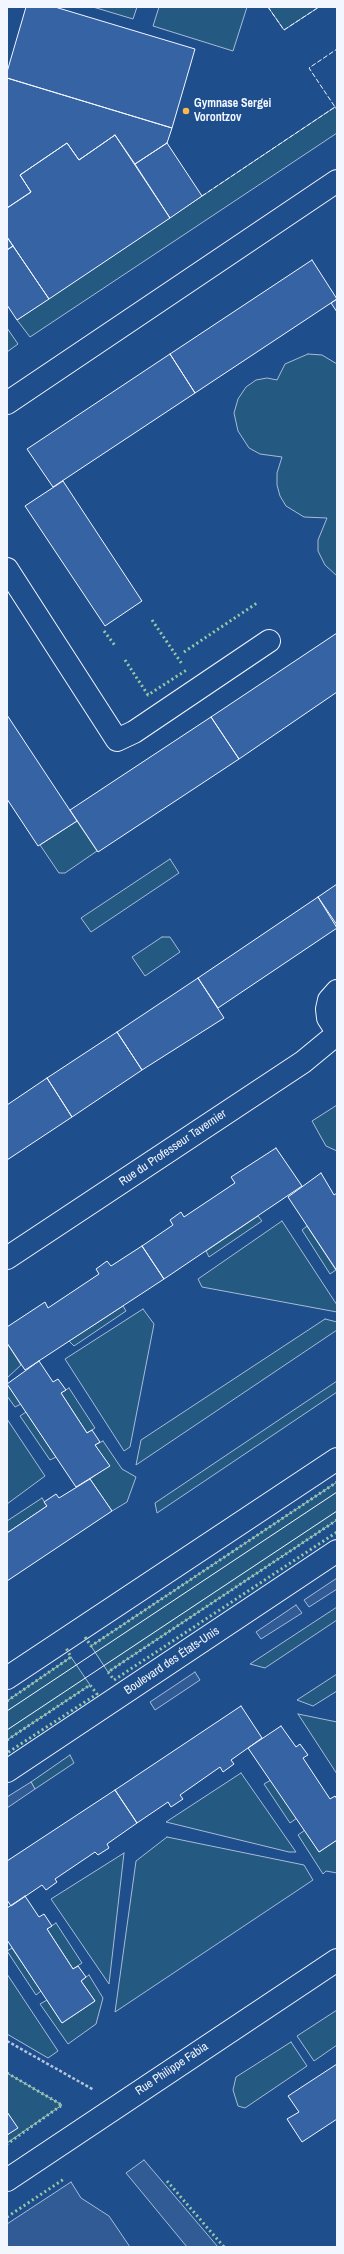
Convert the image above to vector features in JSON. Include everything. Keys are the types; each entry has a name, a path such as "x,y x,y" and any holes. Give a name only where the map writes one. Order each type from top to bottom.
{"street":[{"path":"7,403 337,180"},
{"path":"7,569 117,740 134,732 269,641"},
{"name":"Rue du Professeur Tavernier","path":"7,1258 303,1062 337,1033 328,1018 327,1009 330,1000 337,992"},
{"path":"7,1678 337,1459"},
{"name":"Boulevard des États-Unis","path":"7,1771 337,1551"},
{"name":"Rue Philippe Fabia","path":"7,2180 337,1960"}],"path":[{"path":"7,2041 98,2092"}],"shaded area":[{"path":"93,7 137,7 133,19"},
{"path":"159,7 247,7 233,51 153,26"},
{"path":"268,7 319,7 284,30"},
{"path":"335,107 337,110 337,133 30,337 17,320"},
{"path":"7,328 18,344 7,352"},
{"path":"308,354 322,355 337,364 337,576 325,565 318,551 318,540 327,518 304,517 286,506 280,496 277,485 277,473 282,457 260,454 249,448 238,431 234,413 238,399 246,387 256,380 267,378 277,380 285,364"},
{"path":"77,821 97,851 65,873 59,873 40,845"},
{"path":"170,859 179,873 91,932 81,918"},
{"path":"162,937 170,937 180,952 145,976 132,957"},
{"path":"337,1105 337,1151 326,1146 312,1121"},
{"path":"258,1216 262,1221 209,1257 206,1251"},
{"path":"282,1221 337,1305 337,1312 202,1287 198,1279"},
{"path":"307,1226 336,1270 330,1274 302,1230"},
{"path":"123,1306 126,1311 74,1346 69,1341"},
{"path":"143,1309 154,1324 130,1447 124,1451 65,1359"},
{"path":"325,1319 337,1322 337,1330 136,1465 141,1440"},
{"path":"7,1343 21,1365 7,1378"},
{"path":"337,1381 337,1392 157,1513 155,1503"},
{"path":"7,1384 21,1404 15,1407 7,1396"},
{"path":"69,1388 95,1428 87,1433 61,1393"},
{"path":"26,1412 56,1457 50,1460 20,1416"},
{"path":"7,1419 45,1476 7,1504"},
{"path":"103,1441 122,1469 136,1477 127,1502 112,1511 90,1479 109,1466 95,1445"},
{"path":"337,1482 337,1520 108,1672 91,1646"},
{"path":"42,1498 47,1506 7,1533 7,1521"},
{"path":"337,1578 337,1589 309,1607 304,1600"},
{"path":"296,1605 302,1613 261,1639 256,1632"},
{"path":"337,1607 337,1620 265,1668 250,1664"},
{"path":"71,1657 90,1685 7,1740 7,1701"},
{"path":"195,1672 200,1680 155,1710 150,1702"},
{"path":"337,1674 337,1691 313,1706 297,1700"},
{"path":"298,1714 337,1722 337,1774"},
{"path":"70,1755 74,1763 35,1789 31,1782"},
{"path":"241,1773 296,1852 289,1852 166,1822"},
{"path":"271,1780 297,1818 290,1823 264,1784"},
{"path":"31,1782 35,1789 7,1808 7,1797"},
{"path":"305,1830 319,1852 337,1840 337,1873 326,1871 323,1874 298,1835"},
{"path":"167,1837 304,1865 313,1880 115,2012 136,1861"},
{"path":"124,1853 109,1984 51,1899"},
{"path":"56,1923 82,1963 73,1969 47,1929"},
{"path":"12,1948 41,1991 36,1995 7,1951"},
{"path":"7,1974 58,2051 48,2058 7,2034"},
{"path":"89,1975 103,1998 96,2024 68,2044 40,2004 47,2000 62,2023 95,2001 81,1981"},
{"path":"337,2010 337,2045 314,2061 297,2036"},
{"path":"291,2042 307,2066 245,2108 238,2106 233,2090 236,2077"},
{"path":"7,2073 62,2105 7,2143 7,2135 17,2128 7,2112"},
{"path":"144,2160 218,2247 187,2247 126,2173"},
{"path":"71,2182 81,2198 109,2216 130,2247 7,2247 7,2224"}],"building":[{"path":"26,7 55,7 195,49 172,128 7,78 7,72"},
{"path":"7,78 172,128 167,143 135,164 115,135 79,160 67,143 20,175 31,192 7,208"},
{"path":"115,135 170,218 49,299 7,237 7,208 31,192 20,175 67,143 79,160"},
{"path":"167,143 202,196 170,218 135,164"},
{"path":"7,237 13,246 7,250"},
{"path":"13,246 49,299 17,320 7,305 7,250"},
{"path":"312,260 337,299 195,393 170,354"},
{"path":"337,299 337,312 331,303"},
{"path":"170,354 195,393 53,487 27,449"},
{"path":"63,481 142,601 105,626 25,506"},
{"path":"337,633 337,692 239,759 211,717"},
{"path":"7,715 77,821 38,846 7,799"},
{"path":"211,717 239,759 98,852 70,810"},
{"path":"337,884 337,925 318,897"},
{"path":"318,897 337,928 218,1008 198,978"},
{"path":"198,978 224,1018 142,1070 117,1032"},
{"path":"117,1032 142,1070 72,1117 47,1078"},
{"path":"47,1078 72,1117 7,1160 7,1105"},
{"path":"276,1148 302,1186 164,1279 142,1246 173,1225 170,1220 181,1212 184,1217 235,1183 231,1177"},
{"path":"321,1173 334,1195 337,1193 337,1271 288,1197"},
{"path":"142,1246 164,1279 25,1370 7,1343 7,1327 45,1302 48,1308 99,1274 96,1269 107,1261 111,1266"},
{"path":"39,1361 53,1382 58,1379 66,1390 61,1393 87,1433 92,1430 100,1442 95,1445 110,1466 76,1487 7,1384"},
{"path":"90,1479 112,1511 7,1581 7,1533 47,1506 44,1502 56,1494 59,1498"},
{"path":"241,1706 262,1738 231,1760 234,1764 223,1772 220,1767 180,1795 183,1799 171,1807 168,1802 137,1823 115,1790"},
{"path":"281,1726 296,1747 300,1744 308,1755 303,1758 330,1799 335,1796 337,1799 337,1840 319,1852 248,1748"},
{"path":"115,1790 137,1823 107,1844 109,1848 98,1855 95,1852 55,1879 57,1882 46,1890 42,1885 11,1906 7,1900 7,1861"},
{"path":"25,1896 39,1917 44,1914 52,1926 47,1929 73,1969 78,1966 86,1977 81,1981 95,2001 62,2023 7,1940 7,1908"},
{"path":"337,2064 337,2119 302,2142 287,2119 299,2112 288,2096"},
{"path":"7,2112 18,2128 7,2135"}],"tram line":[{"path":"7,1711 337,1492"},
{"path":"7,1730 337,1511"}],"hedge":[{"path":"184,652 257,603"},
{"path":"152,620 182,664"},
{"path":"104,631 116,647"},
{"path":"125,660 148,695 188,669"},
{"path":"85,1637 91,1646 337,1482"},
{"path":"337,1520 108,1672 114,1680 337,1532"},
{"path":"7,1701 71,1657 66,1648"},
{"path":"7,1740 90,1685 97,1694 7,1753"},
{"path":"7,2073 62,2105 7,2144"},
{"path":"7,2217 64,2179"},
{"path":"167,2181 224,2247"}],"fence":[{"path":"268,7 284,30 319,7"},
{"path":"202,196 335,107 309,68 337,49"}],"place":[{"name":"Gymnase Sergei Vorontzov","path":"186,111"}]}
